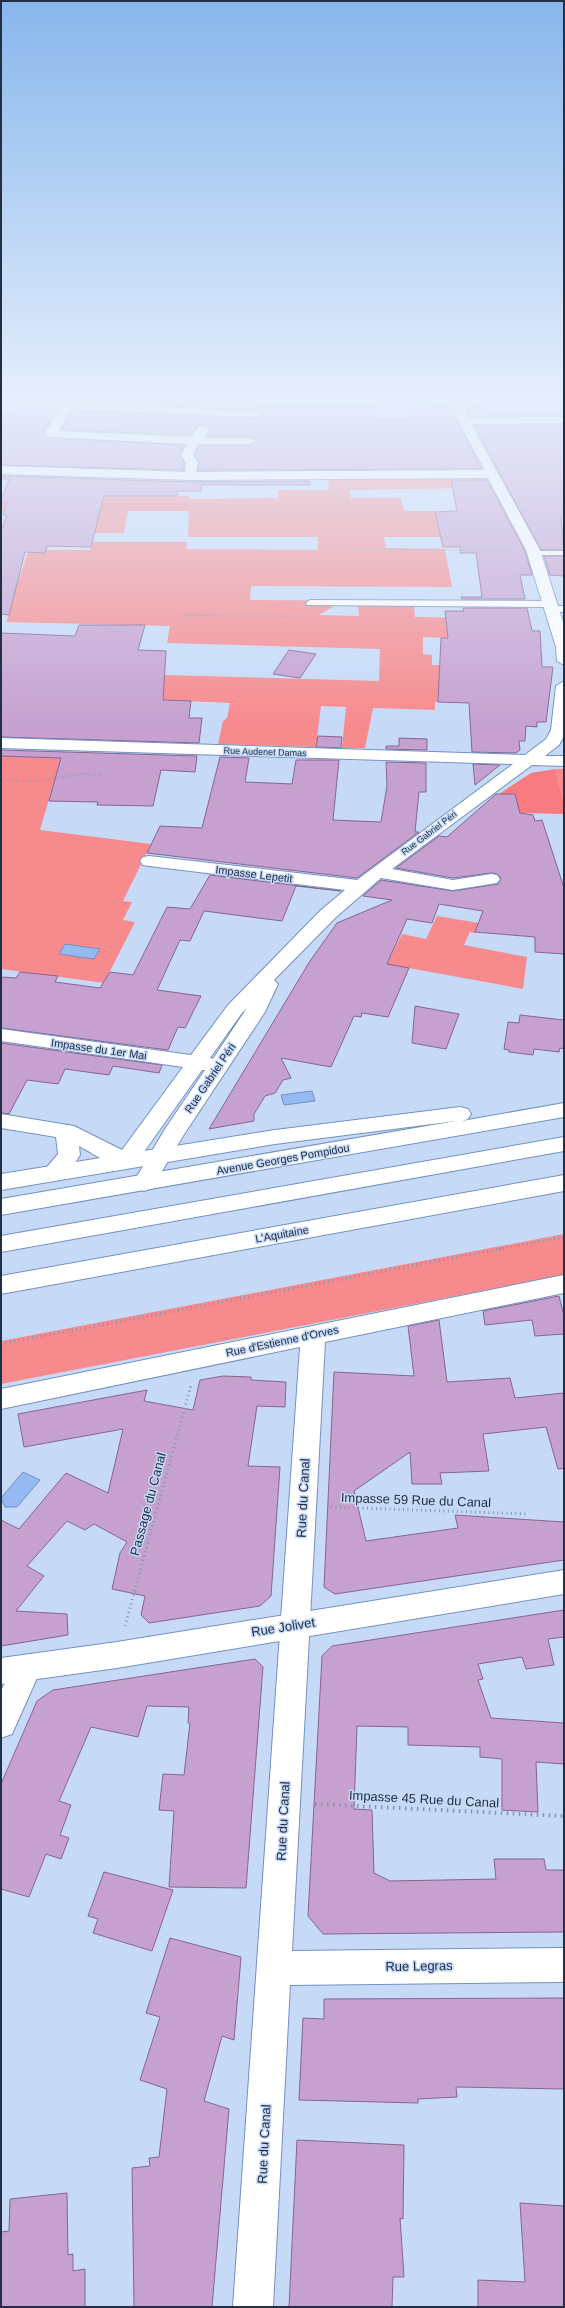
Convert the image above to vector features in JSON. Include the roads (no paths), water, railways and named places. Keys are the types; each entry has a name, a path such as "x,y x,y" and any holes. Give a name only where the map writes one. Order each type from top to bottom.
{"main road":[{"path":"513,510 534,551 556,608 564,661"},
{"name":"Rue Gabriel Péri","path":"126,1161 235,1009 273,973 328,914 377,872 553,742 559,730 563,708 564,686"},
{"name":"Rue Audenet Damas","path":"1,743 564,761"},
{"name":"Impasse Lepetit","path":"149,861 359,886"},
{"path":"377,872 453,885 491,879"},
{"name":"Rue Gabriel Péri","path":"144,1183 159,1155 255,1012 273,973"},
{"name":"Impasse du 1er Mai","path":"1,1035 218,1066"},
{"name":"Avenue Georges Pompidou","path":"1,1182 159,1155 337,1128 451,1115 564,1097"},
{"name":"Avenue Georges Pompidou","path":"1,1207 564,1110"},
{"path":"1,1121 66,1131 126,1161"},
{"path":"53,1173 69,1155 66,1131"},
{"path":"1,1244 564,1144"},
{"name":"L'Aquitaine","path":"1,1285 564,1183"},
{"name":"Rue d'Estienne d'Orves","path":"1,1399 564,1284"},
{"name":"Rue du Canal","path":"253,2307 313,1335"},
{"name":"Rue Jolivet","path":"14,1670 117,1655 295,1624 564,1582"},
{"path":"1,1724 14,1670"},
{"name":"Rue Legras","path":"274,1968 564,1965"}],"lane":[{"path":"534,551 564,554"},
{"path":"310,603 556,608"}],"water":[{"path":"65,944 100,949 94,959 59,954"},
{"path":"312,1091 315,1101 284,1105 281,1095"},
{"path":"23,1472 40,1480 17,1507 5,1507 1,1498"}]}
